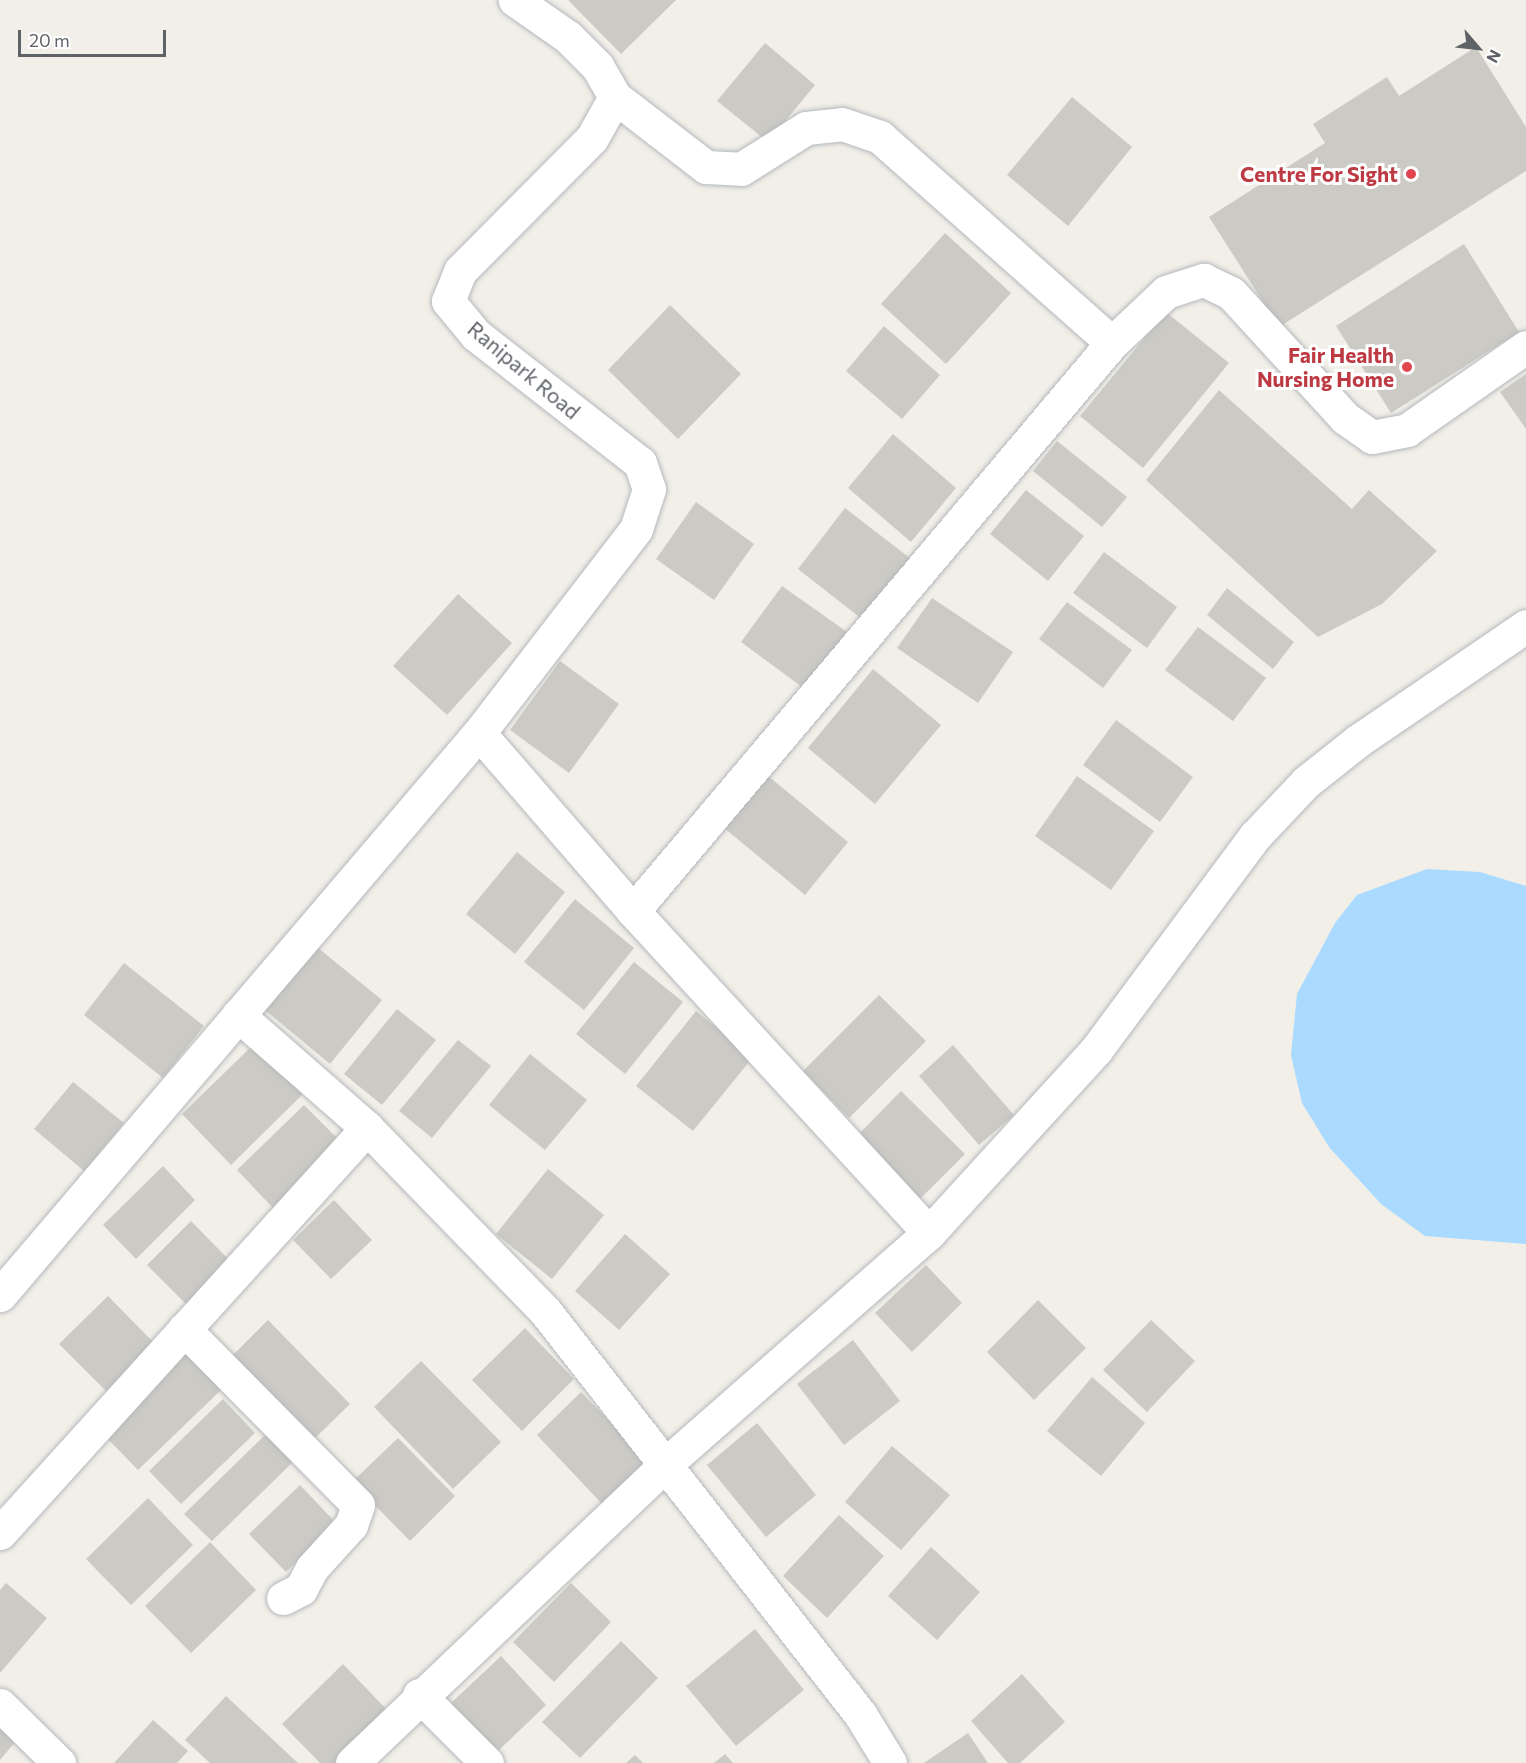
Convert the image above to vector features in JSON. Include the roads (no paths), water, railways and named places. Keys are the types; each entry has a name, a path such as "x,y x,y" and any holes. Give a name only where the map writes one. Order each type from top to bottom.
{"street":[{"path":"515,0 568,36 597,66 615,98 706,167 741,169 806,128 842,124 880,137 1112,343"},
{"name":"Ranipark Road","path":"479,733 636,529 649,489 640,463 476,335 447,301 460,271 592,138 615,98"},
{"path":"633,911 1112,343 1167,292 1204,280 1231,293 1345,418 1372,437 1407,430 1526,347"},
{"path":"352,1763 419,1695 667,1463 929,1233 1096,1050 1255,836 1306,782 1359,740 1526,626"},
{"path":"0,1295 479,733 633,911 929,1233"},
{"path":"238,1015 367,1128 545,1311 667,1463 860,1714 890,1763"},
{"path":"0,1533 367,1128"},
{"path":"184,1329 358,1505 351,1525 312,1568 301,1589 284,1598"},
{"path":"419,1695 487,1763"},
{"path":"0,1706 59,1763"}],"water":[{"path":"1427,869 1480,872 1526,886 1526,1244 1425,1236 1381,1204 1329,1147 1302,1103 1291,1055 1297,994 1335,923 1357,895"}],"place":[{"name":"Centre For Sight","path":"1411,174"},
{"name":"Fair Health Nursing Home","path":"1407,367"}]}
